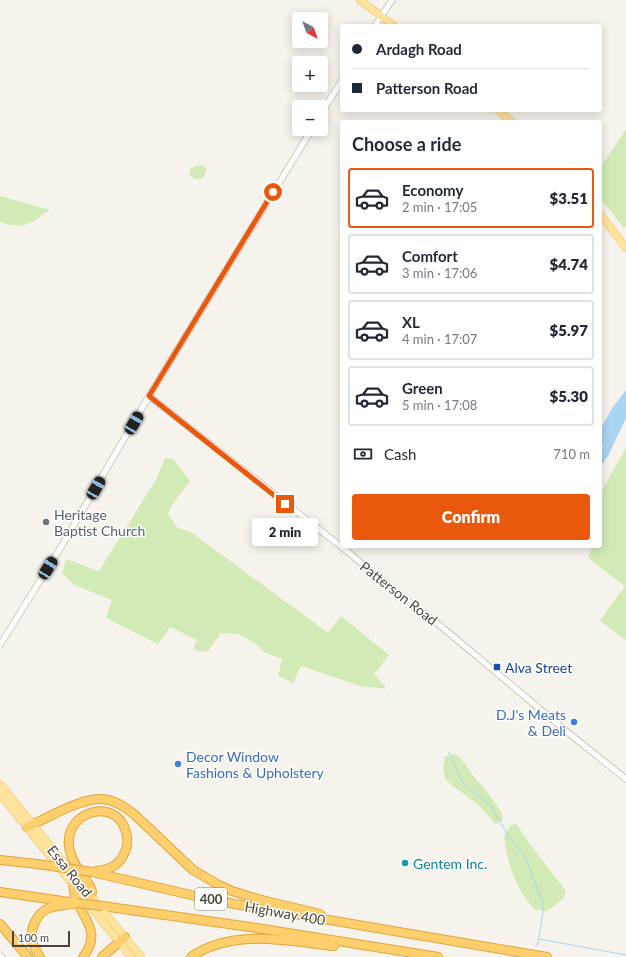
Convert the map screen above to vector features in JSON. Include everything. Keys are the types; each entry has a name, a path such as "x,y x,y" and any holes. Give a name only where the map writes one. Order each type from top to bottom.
{"highway":[{"path":"30,826 83,801 103,799 113,801 125,807 135,815 193,870 217,884 232,891 258,899 319,914 331,921"},
{"path":"91,896 92,891 90,886 72,857 69,845 69,833 74,824 85,814 94,811 105,812 113,815 122,823 128,838 128,845 122,859 116,864 102,871 92,872"},
{"name":"Highway 400","path":"0,860 92,872 217,901 547,957"},
{"path":"73,884 75,896 92,933 91,945 83,957"},
{"name":"Highway 400","path":"0,892 250,927 438,957"},
{"path":"40,957 35,950 32,939 33,928 40,915 49,908 77,903"},
{"path":"0,924 28,957"},
{"path":"187,957 215,945 229,941 255,939 382,949"},
{"path":"102,957 122,940"}],"main road":[{"path":"360,0 391,24"},
{"path":"500,112 510,120"},
{"path":"602,217 626,248"},
{"name":"Essa Road","path":"0,784 73,884 122,940 131,944 141,957"},
{"name":"Essa Road","path":"0,794 91,896 122,940 131,957"}],"street":[{"path":"376,24 392,0"},
{"path":"328,103 340,83"},
{"path":"0,645 61,547 149,396 308,136"},
{"name":"Patterson Road","path":"149,396 340,546"},
{"name":"Patterson Road","path":"343,548 392,589 437,623 626,779"}],"green space":[{"path":"626,129 626,227 624,228 602,200 602,165"},
{"path":"203,165 207,170 202,179 195,179 190,176 190,169"},
{"path":"0,196 50,210 32,222 26,224 15,225 0,222"},
{"path":"626,448 626,640 600,621 625,586 588,558 592,548 602,548 602,490"},
{"path":"165,458 173,459 190,481 172,505 168,514 178,528 191,532 328,633 341,616 389,655 374,674 387,689 360,686 301,666 293,683 278,676 282,659 264,652 255,643 238,634 221,633 208,651 201,652 193,649 197,640 170,627 158,644 106,618 112,600 74,585 62,573 66,559 99,571 157,478"},
{"path":"454,754 459,756 486,790 502,813 503,820 496,824 479,805 445,779 443,768 445,757"},
{"path":"516,823 529,843 566,891 563,899 547,911 535,910 522,893 510,867 504,836 510,826"}],"water":[{"path":"626,390 626,418 608,456 602,464 602,448 604,446 602,446 602,426 613,407"}],"waterway":[{"path":"448,751 463,783 491,806 509,837 524,854 543,903 543,912 536,946"},
{"path":"539,939 626,955"}],"place":[{"name":"Heritage Baptist Church","path":"46,522"},
{"name":"Alva Street","path":"497,667"},
{"name":"D.J's Meats & Deli","path":"574,722"},
{"name":"Decor Window Fashions & Upholstery","path":"178,764"},
{"name":"Gentem Inc.","path":"405,863"}],"route":[{"path":"273,192 149,396 285,504"}]}
